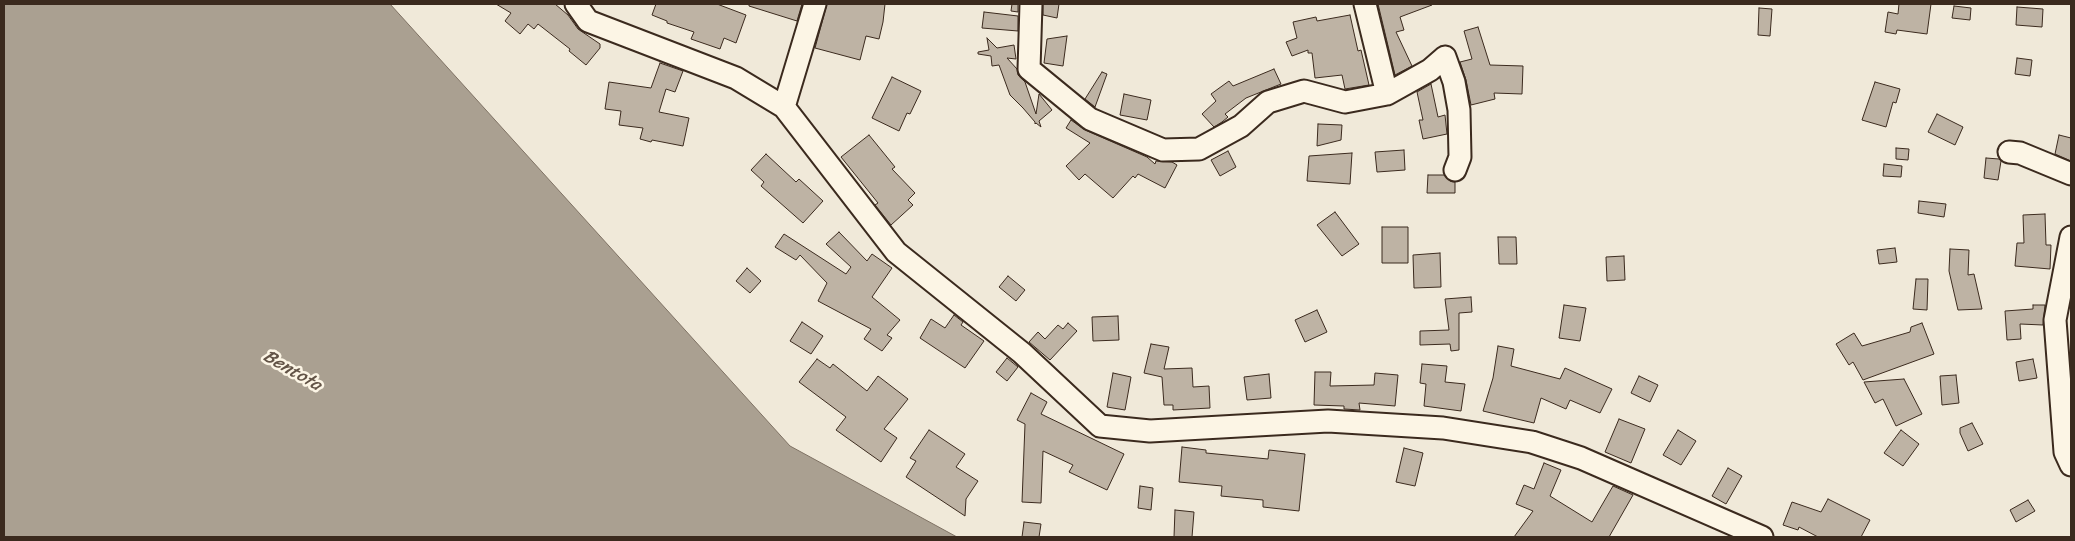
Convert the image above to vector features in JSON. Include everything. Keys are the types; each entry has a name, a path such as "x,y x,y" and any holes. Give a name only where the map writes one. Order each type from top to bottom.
{"street":[{"path":"576,4 588,21 736,78 784,107 896,252 1022,353 1100,426 1150,431 1328,421 1443,428 1532,442 1581,458 1762,537"},
{"path":"784,107 814,4"},
{"path":"1031,4 1029,69 1090,119 1163,150 1199,149 1241,126 1268,102 1304,91 1345,102 1387,94 1430,70 1445,57 1454,82 1459,110 1460,157 1455,170"},
{"path":"1365,4 1387,94"},
{"path":"2009,152 2020,153 2071,174"},
{"path":"2071,236 2055,320 2065,452 2071,465"}],"water":[{"name":"Bentota","path":"4,4 390,4 790,446 957,537 4,537"}],"building":[{"path":"496,4 555,4 568,15 578,29 600,44 600,48 586,65 569,51 570,49 538,24 534,29 528,24 520,34 505,21 511,13"},
{"path":"656,4 717,4 746,15 736,43 724,38 720,49 691,39 694,32 667,23 667,21 652,15"},
{"path":"749,4 802,4 797,21 749,6"},
{"path":"827,4 885,4 879,39 866,36 860,60 815,48"},
{"path":"1012,4 1018,4 1018,12 1011,11"},
{"path":"1043,4 1059,4 1057,18 1043,15"},
{"path":"1378,4 1432,5 1400,17 1404,30 1396,32 1412,66 1395,75"},
{"path":"1899,4 1931,4 1927,34 1897,30 1896,34 1885,32 1888,12 1898,14"},
{"path":"1954,6 1971,8 1970,20 1952,18"},
{"path":"2017,7 2043,9 2042,27 2016,25"},
{"path":"1759,8 1772,9 1770,36 1758,35"},
{"path":"984,12 1018,16 1018,31 982,28"},
{"path":"1350,15 1358,51 1361,50 1369,85 1345,89 1342,75 1315,78 1312,53 1308,53 1308,50 1292,56 1286,42 1297,38 1293,22 1316,17 1317,21"},
{"path":"1478,27 1490,65 1523,66 1522,94 1494,93 1495,99 1471,105 1460,62 1472,59 1464,31"},
{"path":"1067,36 1063,66 1044,63 1047,39"},
{"path":"987,38 997,48 1014,45 1016,59 1007,58 1025,82 1036,114 1039,94 1052,110 1039,121 1041,127 1035,124 1010,95 999,65 992,66 991,56 978,54 978,52 989,50"},
{"path":"2017,58 2032,60 2030,76 2015,74"},
{"path":"660,63 683,71 675,92 666,89 659,112 689,118 683,146 640,139 643,128 619,125 621,111 605,109 609,82 651,88"},
{"path":"1274,69 1281,84 1246,98 1225,114 1228,117 1214,127 1202,114 1216,101 1211,94 1229,81 1233,86"},
{"path":"1102,72 1107,74 1095,107 1085,99"},
{"path":"892,77 921,91 910,114 907,113 899,131 872,118"},
{"path":"1875,82 1900,89 1896,103 1893,102 1886,127 1862,120"},
{"path":"1431,84 1438,117 1445,115 1447,134 1423,139 1419,120 1423,120 1417,92"},
{"path":"1124,94 1151,100 1147,120 1120,115"},
{"path":"1937,114 1963,127 1955,145 1928,132"},
{"path":"1071,120 1085,130 1147,157 1155,164 1156,161 1172,162 1177,165 1165,188 1138,174 1135,178 1133,176 1113,198 1085,174 1079,180 1066,166 1090,143 1066,128"},
{"path":"1318,124 1342,125 1341,140 1317,146"},
{"path":"869,135 895,167 892,169 915,193 908,200 913,205 891,225 875,205 878,203 841,157"},
{"path":"2059,135 2071,138 2071,161 2055,154"},
{"path":"1896,148 1909,149 1908,160 1896,159"},
{"path":"1404,150 1405,170 1377,172 1375,152"},
{"path":"1228,151 1236,167 1220,176 1211,160"},
{"path":"1352,153 1350,184 1307,181 1309,156"},
{"path":"766,154 796,182 799,179 823,201 803,223 761,186 764,182 751,170"},
{"path":"1986,158 1999,159 2001,161 1998,180 1984,178"},
{"path":"1884,164 1902,166 1901,177 1883,176"},
{"path":"1428,175 1444,175 1450,181 1455,182 1455,193 1427,193"},
{"path":"1919,201 1946,204 1944,217 1918,213"},
{"path":"1335,212 1359,244 1342,256 1317,225"},
{"path":"2045,214 2046,245 2051,245 2050,269 2015,266 2017,243 2024,243 2023,215"},
{"path":"1382,227 1408,227 1408,263 1382,263"},
{"path":"839,232 867,261 872,254 892,268 872,297 900,320 887,335 892,338 882,351 864,339 871,329 818,301 827,283 800,255 796,260 775,247 784,234 846,274 851,267 826,244"},
{"path":"1498,237 1516,237 1517,264 1499,264"},
{"path":"1895,248 1897,262 1879,264 1877,250"},
{"path":"1950,249 1969,250 1968,275 1974,274 1982,309 1958,310 1949,271"},
{"path":"1440,253 1441,287 1414,288 1413,255"},
{"path":"1624,256 1625,280 1607,281 1606,257"},
{"path":"747,268 761,281 750,293 736,281"},
{"path":"1008,276 1025,290 1016,301 999,287"},
{"path":"1916,279 1928,279 1927,310 1913,309"},
{"path":"1471,297 1472,312 1459,313 1459,350 1451,351 1450,344 1420,345 1420,331 1449,330 1445,299"},
{"path":"1564,305 1586,308 1580,341 1559,338"},
{"path":"2033,305 2045,305 2043,325 2020,324 2021,339 2007,340 2005,311 2033,309"},
{"path":"1317,310 1327,332 1305,342 1295,320"},
{"path":"954,315 963,322 961,325 984,341 965,368 920,338 931,319 945,328"},
{"path":"1118,316 1119,340 1093,341 1092,317"},
{"path":"802,322 823,336 811,354 790,341"},
{"path":"1068,323 1077,331 1050,360 1029,342 1038,332 1045,339 1058,325 1063,329"},
{"path":"1922,323 1934,354 1863,380 1853,362 1849,365 1836,344 1854,333 1862,346 1910,332 1911,327"},
{"path":"1151,344 1169,347 1164,369 1192,368 1193,387 1209,386 1210,408 1173,410 1173,405 1164,405 1162,377 1144,373"},
{"path":"1498,346 1514,349 1511,366 1560,379 1565,368 1612,389 1600,413 1570,400 1566,409 1541,398 1534,423 1483,411 1493,378"},
{"path":"1007,358 1018,367 1007,381 996,372"},
{"path":"817,359 830,368 833,364 867,391 878,376 908,399 884,429 897,438 881,462 836,430 846,417 799,382"},
{"path":"2033,359 2037,378 2019,381 2016,362"},
{"path":"1422,364 1447,366 1445,382 1465,384 1461,411 1424,406 1426,384 1420,383"},
{"path":"1315,372 1331,372 1330,386 1374,385 1375,373 1398,375 1395,406 1359,403 1360,410 1344,409 1344,406 1314,405"},
{"path":"1113,373 1131,377 1125,410 1107,407"},
{"path":"1269,374 1271,398 1247,400 1244,377"},
{"path":"1956,375 1959,403 1942,405 1940,376"},
{"path":"1639,376 1658,385 1650,402 1631,393"},
{"path":"1904,379 1922,414 1896,426 1883,399 1875,403 1864,382"},
{"path":"1031,393 1047,402 1041,414 1124,454 1107,490 1069,472 1073,465 1043,451 1041,503 1022,502 1025,424 1017,420"},
{"path":"1619,419 1645,429 1631,463 1605,452"},
{"path":"1972,423 1983,444 1968,451 1960,433 1960,428"},
{"path":"929,430 965,454 956,467 978,481 966,499 965,516 906,477 916,461 910,458"},
{"path":"1678,430 1696,441 1681,465 1663,455"},
{"path":"1901,430 1919,444 1903,466 1884,453"},
{"path":"1182,447 1206,450 1206,453 1268,459 1269,450 1305,454 1299,511 1263,507 1263,500 1221,496 1222,486 1179,482"},
{"path":"1404,448 1423,453 1415,486 1396,482"},
{"path":"1544,463 1561,470 1550,496 1592,522 1613,486 1633,495 1609,537 1514,537 1533,511 1516,504 1524,485 1534,489"},
{"path":"1728,468 1742,476 1726,504 1712,496"},
{"path":"1140,486 1153,488 1151,510 1138,508"},
{"path":"1828,499 1870,520 1861,537 1818,537 1799,527 1798,530 1783,525 1792,502 1821,512"},
{"path":"2028,500 2035,511 2016,522 2010,510"},
{"path":"1175,510 1194,512 1192,537 1174,537"},
{"path":"1024,522 1041,524 1039,537 1022,537"}]}
